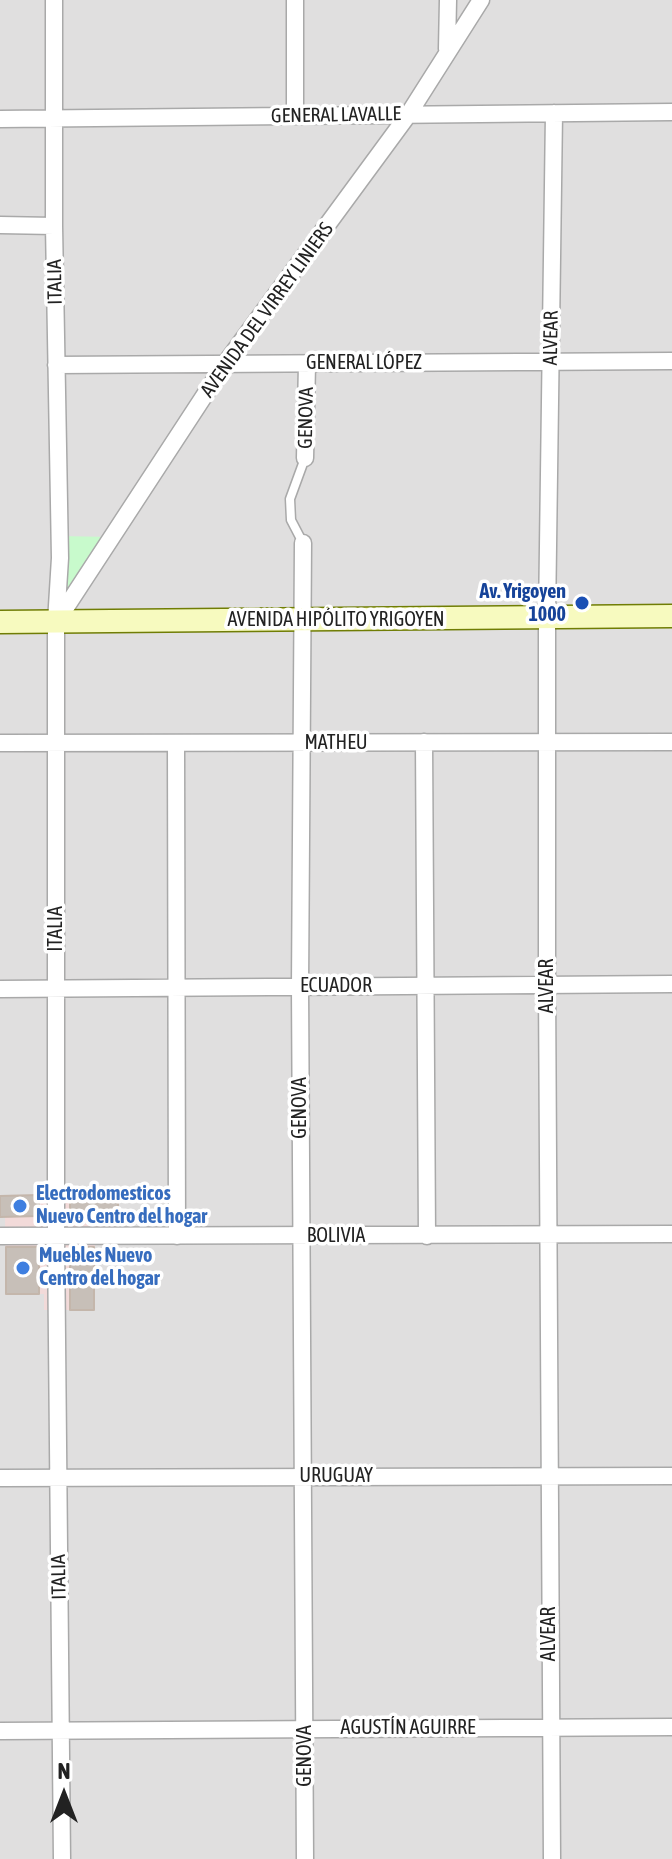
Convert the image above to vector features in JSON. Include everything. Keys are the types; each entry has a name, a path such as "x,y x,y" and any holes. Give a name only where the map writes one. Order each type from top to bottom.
{"main road":[{"name":"AVENIDA HIPÓLITO YRIGOYEN","path":"0,622 672,616"}],"street":[{"name":"ITALIA","path":"54,0 54,226 60,558 56,622 56,1236 62,1859"},
{"path":"295,0 295,116"},
{"path":"447,50 448,0"},
{"name":"AVENIDA DEL VIRREY LINIERS","path":"56,622 225,364 408,115 481,0"},
{"name":"GENERAL LAVALLE","path":"0,119 672,112"},
{"name":"ALVEAR","path":"552,1859 549,1728 547,618 554,113"},
{"path":"0,225 54,226"},
{"name":"GENERAL LÓPEZ","path":"56,365 672,361"},
{"name":"GENOVA","path":"305,458 307,364"},
{"name":"GENOVA","path":"303,543 300,986 305,1859"},
{"path":"424,742 427,1236"},
{"name":"MATHEU","path":"0,743 672,742"},
{"path":"176,743 177,1236"},
{"name":"ECUADOR","path":"0,989 672,984"},
{"name":"BOLIVIA","path":"0,1236 672,1234"},
{"name":"URUGUAY","path":"0,1478 672,1476"},
{"name":"AGUSTÍN AGUIRRE","path":"0,1731 672,1727"}],"lane":[{"name":"GENOVA","path":"303,543 291,520 290,499 305,458"}],"shaded area":[{"path":"0,0 672,0 672,1859 0,1859"},
{"path":"0,1196 118,1196 116,1236 95,1237 94,1310 44,1310 44,1294 6,1294 5,1217 0,1217"}],"green space":[{"path":"59,536 112,537 58,609"}],"building":[{"name":"Electrodomesticos Nuevo Centro del hogar","path":"39,1195 39,1216 0,1217 0,1196"},
{"path":"70,1195 118,1196 118,1218 70,1218"},
{"name":"Muebles Nuevo Centro del hogar","path":"6,1247 39,1247 39,1294 6,1294"},
{"path":"70,1247 94,1247 94,1310 70,1310"}],"place":[{"name":"Av. Yrigoyen 1000","path":"582,603"},
{"name":"Electrodomesticos Nuevo Centro del hogar","path":"20,1206"},
{"name":"Muebles Nuevo Centro del hogar","path":"23,1268"}]}
